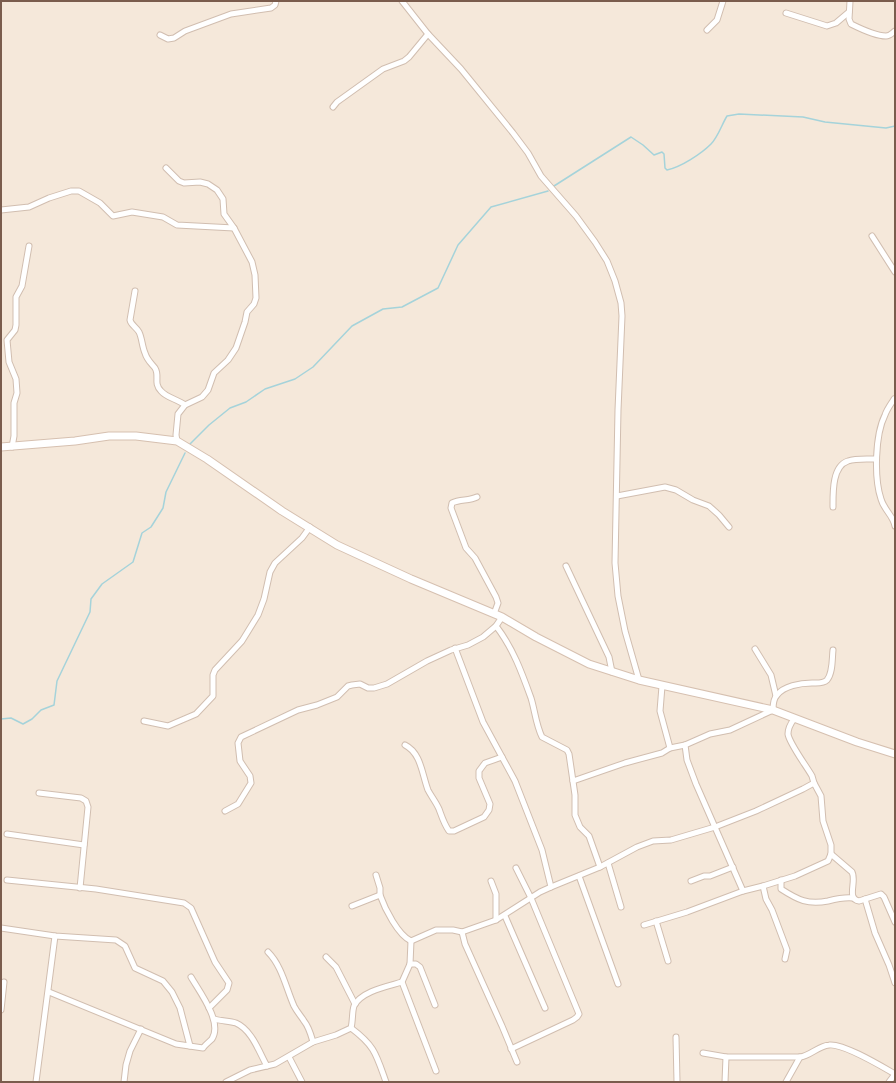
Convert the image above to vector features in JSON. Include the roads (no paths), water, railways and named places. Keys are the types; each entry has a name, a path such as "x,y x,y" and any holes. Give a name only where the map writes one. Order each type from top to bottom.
{"street":[{"path":"160,35 168,39 174,38 185,31 231,14 271,8 275,6 276,1"},
{"path":"402,1 428,34 461,69 513,133 528,153 541,176 576,216 607,260 615,281 621,303 622,316 615,564 618,596 625,631 639,680"},
{"path":"707,30 717,20 724,1"},
{"path":"850,1 849,12 851,24 886,36 895,31"},
{"path":"786,13 827,26 836,23 849,12"},
{"path":"333,107 337,102 378,72 409,57 428,34"},
{"path":"166,168 179,181 184,183 200,182 208,184 217,190 223,199 225,217 234,228 252,262 255,275 256,298 254,304 247,312 244,326 236,348 228,360 214,373 208,390 202,397 185,405 178,414 176,435 177,442"},
{"path":"1,210 29,207 70,191 79,191 100,203 113,216 132,212 163,217 177,225 234,228"},
{"path":"872,236 895,272"},
{"path":"12,447 17,386 16,379 9,362 7,340 15,330 16,297 22,286 29,246"},
{"path":"135,291 130,320 139,331 148,361 155,369 157,374 157,387 165,395 180,401 185,405"},
{"path":"894,399 884,415 879,431 876,459 880,498 883,506 892,516 895,526"},
{"path":"1,447 75,441 109,436 136,436 177,442 207,459 282,511 324,537 356,554 502,617 536,637 589,664 662,686 773,710 794,719 895,754"},
{"path":"833,507 833,492 836,475 843,463 849,461 876,459"},
{"path":"617,496 665,486 709,506 729,527"},
{"path":"477,497 452,503 451,508 466,548 475,558 496,597 498,603 494,614"},
{"path":"144,721 163,726 172,725 196,714 211,698 214,693 213,675 215,670 242,641 258,616 266,592 270,572 275,562 302,538 310,527"},
{"path":"566,566 609,657 612,672"},
{"path":"225,811 238,804 251,783 250,776 244,767 239,754 238,743 241,737 298,710 317,705 337,697 348,686 360,684 368,688 374,688 387,684 427,661 455,648 477,641 496,626 502,617"},
{"path":"496,626 506,638 512,650 532,700 536,720 542,737 567,750 570,758 573,781 575,815 580,828 589,836 600,867"},
{"path":"455,648 483,722 515,780 542,850 551,887"},
{"path":"755,649 771,675 776,696 773,710"},
{"path":"776,696 780,692 794,685 802,683 822,683 826,681 830,675 833,650"},
{"path":"662,686 660,711 670,748"},
{"path":"573,781 625,763 662,753 670,748 685,745 710,734 736,728 773,710"},
{"path":"794,719 789,729 788,735 790,742 812,776 821,796 823,821 832,854 854,875 852,892 853,898"},
{"path":"405,745 412,750 421,764 421,772 449,831 454,831 484,817 489,810 490,804 479,778 479,771 485,763 502,757"},
{"path":"685,745 685,752 689,766 743,891"},
{"path":"411,941 436,930 453,930 462,932 496,920 505,916 531,898 551,887 600,867 637,847 653,841 671,840 715,827 756,811 803,790 814,783"},
{"path":"39,793 82,798 86,801 88,807 80,888"},
{"path":"7,834 84,845"},
{"path":"644,926 743,891 794,876 828,861 832,854"},
{"path":"608,863 621,907"},
{"path":"691,881 704,876 710,876 733,867"},
{"path":"511,1049 573,1020 579,1014 531,898 516,868"},
{"path":"376,874 380,888 380,896 384,906 394,924 406,938 411,941"},
{"path":"579,876 618,984"},
{"path":"7,880 80,888 96,888 174,900 184,903 191,908 215,962 229,983 227,990 209,1008"},
{"path":"781,880 781,889 805,902 820,902 847,897 859,901 881,894 884,897 895,922"},
{"path":"491,882 496,894 496,920"},
{"path":"763,886 766,899 770,905 787,950 785,959"},
{"path":"352,906 380,896"},
{"path":"865,899 875,933 895,983"},
{"path":"505,916 545,1008"},
{"path":"656,922 668,961"},
{"path":"1,928 55,936 116,940 125,946 135,968 162,981 172,992 180,1008 190,1046"},
{"path":"462,932 465,944 517,1062"},
{"path":"36,1082 55,936"},
{"path":"411,941 410,964 402,982 436,1071"},
{"path":"268,952 278,964 284,984 294,1007 298,1015 305,1022 314,1042"},
{"path":"326,957 336,967 355,1004 351,1028"},
{"path":"889,965 895,962"},
{"path":"410,964 416,964 420,967 435,1005"},
{"path":"48,992 176,1044 203,1048 212,1038 214,1019 191,977"},
{"path":"1,1010 4,982"},
{"path":"355,1004 366,994 402,982"},
{"path":"214,1019 235,1023 243,1028 249,1034 267,1066"},
{"path":"226,1082 250,1070 275,1064 314,1042 336,1035 351,1028"},
{"path":"351,1028 362,1036 371,1046 377,1056 386,1082"},
{"path":"124,1082 126,1065 130,1052 141,1029"},
{"path":"676,1037 677,1082"},
{"path":"703,1053 726,1056 800,1057 805,1056 820,1047 830,1044 844,1048 895,1074 889,1082"},
{"path":"725,1082 726,1056"},
{"path":"289,1057 302,1082"},
{"path":"786,1082 800,1057"}],"waterway":[{"path":"554,186 631,137 654,155 662,152 664,154 665,168 667,170 678,166 696,156 711,144 716,138 727,116 739,114 803,117 825,122 886,128 895,126"},
{"path":"189,445 209,425 230,408 246,402 265,389 295,379 313,367 352,326 383,309 402,307 438,288 458,245 491,207 548,191"},
{"path":"1,719 11,718 23,724 32,719 41,710 54,705 57,681 90,612 91,599 102,584 133,562 142,533 151,527 163,508 166,492 185,453"}]}
